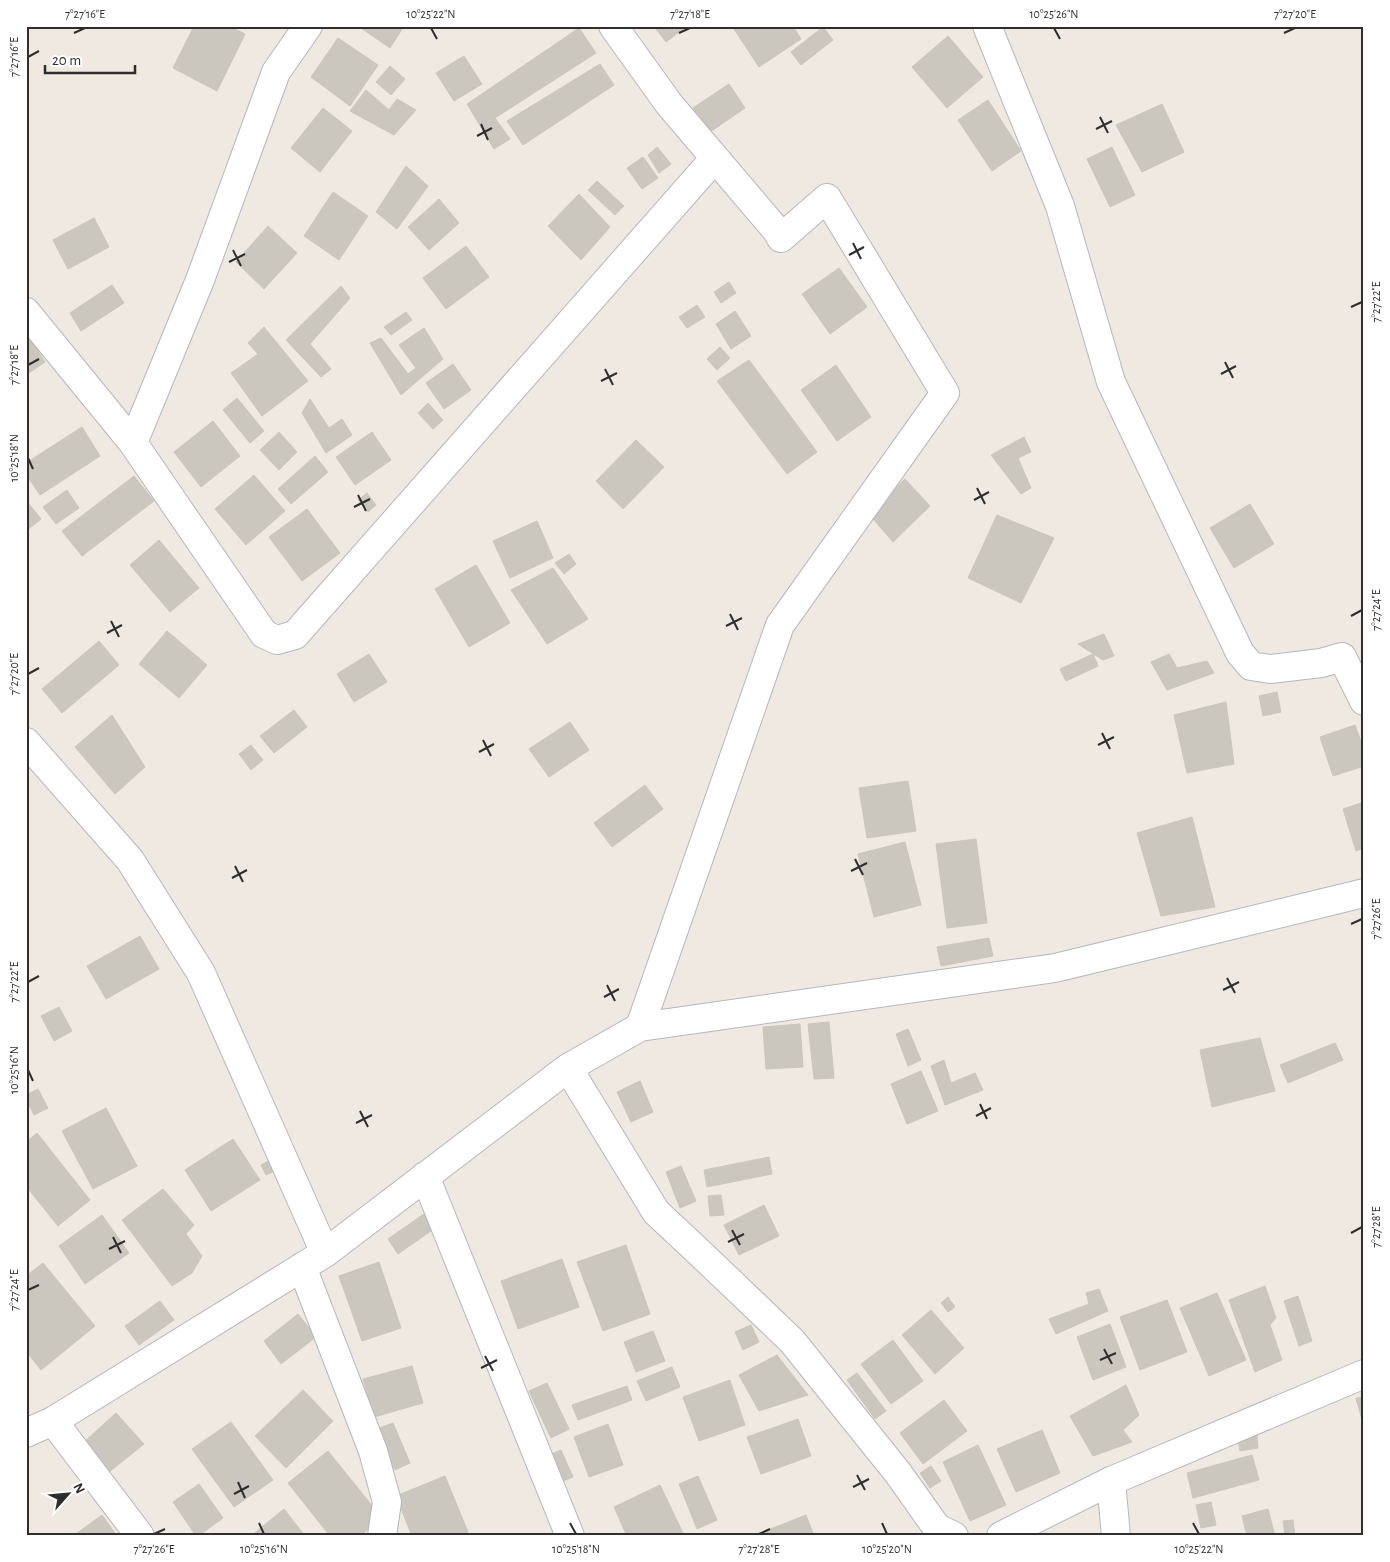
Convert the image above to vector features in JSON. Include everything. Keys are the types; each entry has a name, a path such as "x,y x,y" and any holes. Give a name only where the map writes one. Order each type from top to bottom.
{"street":[{"path":"133,443 200,280 276,72 308,26"},
{"path":"613,26 669,104 781,238 827,198 945,393 780,625 640,1027"},
{"path":"987,26 1060,206 1111,382 1240,653 1251,666 1270,670 1320,663 1342,657 1364,701"},
{"path":"26,312 133,443 264,634 276,640 295,635 715,158"},
{"path":"26,742 130,860 201,973 325,1253"},
{"path":"26,1433 53,1421 325,1253 568,1068 640,1027 1055,968 1364,893"},
{"path":"568,1068 656,1212 792,1341 898,1473 937,1528 954,1536"},
{"path":"425,1176 570,1536"},
{"path":"302,1267 373,1451 387,1502 382,1536"},
{"path":"1001,1536 1111,1481 1364,1374"},
{"path":"53,1421 140,1536"},
{"path":"1111,1481 1116,1536"}],"building":[{"path":"194,26 229,26 245,34 217,91 173,68"},
{"path":"358,26 404,26 390,48"},
{"path":"654,26 687,26 666,42"},
{"path":"732,26 793,26 801,39 759,67"},
{"path":"823,27 833,40 801,65 791,52"},
{"path":"579,28 596,53 495,118 510,139 494,149 467,104"},
{"path":"948,36 983,77 947,108 912,67"},
{"path":"338,38 378,65 350,106 311,77"},
{"path":"464,56 482,84 454,101 436,73"},
{"path":"600,64 614,85 523,145 507,121"},
{"path":"390,66 405,79 391,95 376,82"},
{"path":"729,84 745,108 710,132 693,108"},
{"path":"366,90 389,110 397,99 416,110 394,135 350,111"},
{"path":"988,100 1021,151 992,171 958,120"},
{"path":"1162,104 1184,152 1142,172 1116,125"},
{"path":"323,108 352,131 320,172 291,148"},
{"path":"657,147 671,164 659,173 648,155"},
{"path":"1112,147 1135,195 1110,207 1087,159"},
{"path":"643,157 658,178 642,189 627,168"},
{"path":"406,166 428,186 397,229 376,212"},
{"path":"597,181 624,206 615,215 588,190"},
{"path":"333,192 368,216 339,260 304,236"},
{"path":"579,194 610,227 581,260 548,226"},
{"path":"439,199 459,223 429,250 408,227"},
{"path":"94,218 109,247 68,269 53,240"},
{"path":"268,226 297,253 264,289 236,262"},
{"path":"466,246 489,277 446,309 423,278"},
{"path":"839,268 867,307 830,334 802,294"},
{"path":"729,282 736,293 721,303 714,292"},
{"path":"112,285 124,303 81,331 70,313"},
{"path":"341,286 350,298 310,344 331,369 321,377 286,340"},
{"path":"697,305 705,317 687,328 679,317"},
{"path":"735,311 751,336 731,349 716,324"},
{"path":"406,312 412,320 391,335 384,327"},
{"path":"264,327 308,381 262,416 231,373 258,354 248,343"},
{"path":"424,328 443,359 401,395 370,343 381,338 408,374 416,368 399,345"},
{"path":"26,333 45,362 26,375"},
{"path":"720,347 730,358 717,370 707,359"},
{"path":"749,360 817,452 787,474 717,381"},
{"path":"453,364 471,390 444,409 426,383"},
{"path":"836,365 871,417 837,441 801,390"},
{"path":"237,398 264,431 250,443 223,410"},
{"path":"310,399 329,428 342,419 352,435 326,453 302,413"},
{"path":"428,403 443,420 433,429 418,413"},
{"path":"213,421 240,456 201,487 174,452"},
{"path":"82,427 100,456 40,495 26,474 26,463"},
{"path":"279,432 297,452 279,470 260,450"},
{"path":"372,432 391,460 355,485 336,457"},
{"path":"1024,437 1031,452 1018,458 1031,488 1021,494 991,455"},
{"path":"636,440 664,467 623,509 596,481"},
{"path":"315,456 328,472 291,504 278,489"},
{"path":"254,475 285,511 246,545 215,509"},
{"path":"134,476 154,501 82,556 62,531"},
{"path":"905,479 930,506 893,542 868,513"},
{"path":"67,490 79,508 56,524 43,507"},
{"path":"367,493 376,505 368,512 358,500"},
{"path":"26,500 41,519 26,531"},
{"path":"1250,504 1274,544 1234,568 1210,528"},
{"path":"307,509 340,553 302,581 269,537"},
{"path":"997,515 1054,538 1021,603 968,578"},
{"path":"537,521 553,558 510,578 493,541"},
{"path":"159,540 199,588 170,612 130,565"},
{"path":"569,554 576,564 564,574 555,563"},
{"path":"476,565 510,623 469,647 435,589"},
{"path":"553,568 588,619 547,644 511,590"},
{"path":"167,631 207,665 179,698 139,664"},
{"path":"1104,634 1114,656 1103,660 1078,644"},
{"path":"99,641 119,665 62,713 42,689"},
{"path":"369,654 387,682 354,702 337,674"},
{"path":"1093,654 1098,666 1066,681 1060,669"},
{"path":"1169,654 1177,668 1207,661 1214,673 1167,690 1151,662"},
{"path":"1277,692 1281,712 1263,716 1259,696"},
{"path":"1226,702 1234,764 1187,773 1174,715"},
{"path":"294,710 307,727 274,753 260,736"},
{"path":"112,715 145,767 115,794 75,747"},
{"path":"570,722 589,750 549,777 529,749"},
{"path":"1355,725 1364,750 1364,766 1333,776 1320,737"},
{"path":"251,745 263,760 251,770 239,754"},
{"path":"908,781 916,831 867,838 859,788"},
{"path":"645,785 663,809 612,847 594,823"},
{"path":"1364,802 1364,848 1356,851 1343,809"},
{"path":"1192,817 1215,907 1161,916 1137,833"},
{"path":"976,839 987,923 947,928 936,844"},
{"path":"905,842 921,905 874,917 858,854"},
{"path":"140,936 159,969 106,999 87,966"},
{"path":"989,938 993,956 941,966 937,947"},
{"path":"59,1007 72,1031 54,1041 41,1016"},
{"path":"829,1022 834,1078 814,1079 808,1024"},
{"path":"800,1024 803,1067 766,1069 763,1027"},
{"path":"908,1029 921,1060 908,1066 896,1034"},
{"path":"1260,1038 1275,1091 1212,1107 1200,1050"},
{"path":"1335,1043 1343,1060 1288,1083 1280,1065"},
{"path":"944,1060 951,1083 975,1073 983,1090 945,1105 931,1066"},
{"path":"921,1071 938,1111 907,1124 891,1084"},
{"path":"640,1081 653,1112 631,1122 617,1092"},
{"path":"38,1089 48,1108 34,1115 26,1095"},
{"path":"106,1108 137,1166 93,1189 62,1131"},
{"path":"37,1133 90,1200 58,1226 26,1186 26,1142"},
{"path":"233,1139 260,1180 211,1211 185,1170"},
{"path":"769,1157 772,1174 707,1187 704,1170"},
{"path":"272,1159 278,1169 266,1175 261,1165"},
{"path":"681,1166 696,1201 680,1208 666,1172"},
{"path":"163,1189 194,1225 186,1234 202,1256 192,1273 172,1286 122,1220"},
{"path":"721,1195 724,1215 710,1216 708,1196"},
{"path":"764,1205 779,1236 739,1255 724,1225"},
{"path":"428,1211 438,1226 398,1254 388,1239"},
{"path":"102,1215 129,1253 85,1284 59,1246"},
{"path":"626,1245 650,1314 603,1331 577,1262"},
{"path":"562,1259 579,1307 518,1329 501,1281"},
{"path":"379,1262 401,1328 362,1341 339,1276"},
{"path":"43,1263 95,1326 41,1370 26,1351 26,1276"},
{"path":"1265,1286 1276,1318 1270,1325 1282,1360 1255,1372 1229,1300"},
{"path":"1099,1289 1108,1311 1056,1334 1049,1319 1089,1304 1086,1293"},
{"path":"1217,1293 1246,1360 1209,1376 1180,1308"},
{"path":"1298,1296 1312,1341 1299,1346 1284,1301"},
{"path":"948,1297 955,1307 948,1312 941,1303"},
{"path":"1167,1300 1187,1352 1140,1370 1120,1317"},
{"path":"160,1301 174,1320 139,1345 125,1326"},
{"path":"931,1310 964,1348 935,1374 902,1335"},
{"path":"298,1314 316,1337 281,1364 264,1341"},
{"path":"1110,1324 1126,1367 1093,1380 1077,1337"},
{"path":"751,1325 759,1342 743,1350 735,1332"},
{"path":"653,1331 665,1361 636,1372 624,1342"},
{"path":"893,1340 923,1381 891,1404 861,1364"},
{"path":"777,1355 808,1395 759,1411 739,1375"},
{"path":"412,1366 423,1403 374,1417 363,1379"},
{"path":"672,1367 680,1387 646,1401 637,1381"},
{"path":"857,1373 886,1411 875,1419 847,1380"},
{"path":"730,1380 745,1425 699,1441 683,1397"},
{"path":"547,1383 569,1429 551,1438 529,1391"},
{"path":"1126,1385 1139,1415 1123,1430 1132,1442 1093,1456 1070,1416"},
{"path":"627,1386 632,1400 578,1420 572,1405"},
{"path":"303,1390 333,1421 286,1468 255,1436"},
{"path":"1364,1397 1364,1427 1356,1398"},
{"path":"944,1400 967,1431 923,1464 900,1433"},
{"path":"116,1413 144,1444 103,1477 82,1444"},
{"path":"798,1419 811,1456 761,1474 747,1437"},
{"path":"231,1422 273,1480 234,1507 192,1449"},
{"path":"393,1423 410,1463 395,1470 377,1429"},
{"path":"608,1424 623,1465 589,1477 574,1437"},
{"path":"1042,1430 1060,1473 1016,1492 997,1449"},
{"path":"1257,1435 1258,1448 1240,1451 1238,1437"},
{"path":"978,1445 1006,1505 970,1521 943,1462"},
{"path":"561,1450 573,1477 556,1484 544,1457"},
{"path":"328,1451 382,1518 360,1536 330,1536 288,1483"},
{"path":"1252,1455 1259,1480 1193,1498 1187,1473"},
{"path":"931,1466 941,1481 930,1488 920,1473"},
{"path":"445,1476 468,1532 459,1536 412,1536 396,1496"},
{"path":"698,1476 717,1520 697,1529 679,1484"},
{"path":"199,1484 223,1518 196,1536 173,1502"},
{"path":"660,1485 683,1533 677,1536 627,1536 614,1507"},
{"path":"1211,1502 1216,1525 1201,1528 1196,1505"},
{"path":"284,1509 305,1536 251,1536"},
{"path":"1268,1509 1275,1536 1247,1536 1242,1516"},
{"path":"102,1515 117,1536 73,1536"},
{"path":"806,1515 814,1536 753,1536"},
{"path":"1293,1520 1295,1536 1285,1536 1283,1521"}]}
